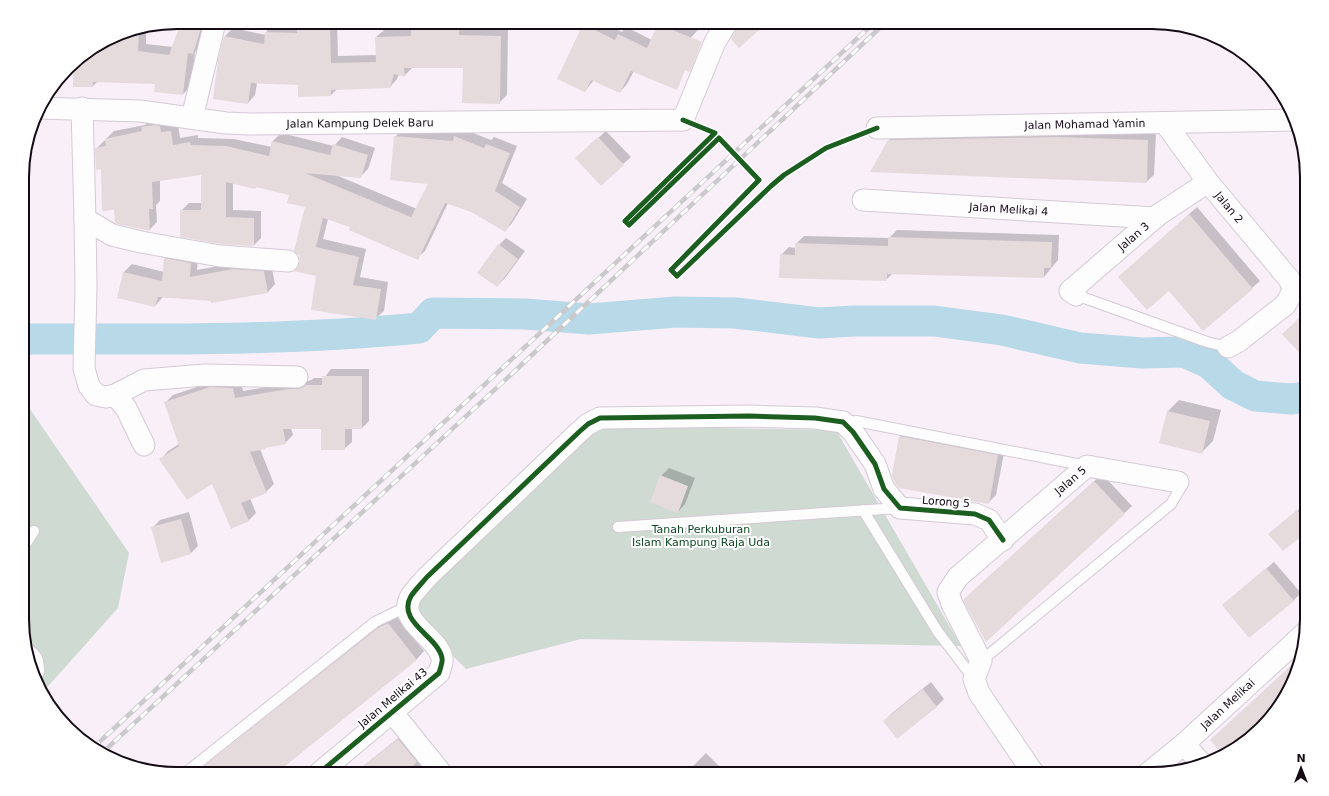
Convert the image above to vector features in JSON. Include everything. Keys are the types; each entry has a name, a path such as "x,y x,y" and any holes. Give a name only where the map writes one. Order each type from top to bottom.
{"street":[{"path":"192,118 213,29"},
{"name":"Jalan Kampung Delek Baru","path":"46,108 140,111 226,123 250,124 683,120 715,42 723,29"},
{"path":"82,108 86,287 84,369 89,386 96,395 106,397 115,395 144,380 205,375 297,378"},
{"name":"Jalan Mohamad Yamin","path":"877,128 1289,120"},
{"name":"Jalan 2","path":"1165,123 1208,182 1289,279 1294,290 1285,305 1239,341 1228,347"},
{"name":"Jalan 3","path":"1076,295 1070,291 1155,218 1208,182"},
{"name":"Jalan Melikai 4","path":"863,200 1155,218"},
{"path":"85,219 112,234 141,242 220,256 288,261"},
{"path":"115,395 126,408 144,445"},
{"path":"408,606 411,597 428,577 579,432 588,424 600,418 749,416 815,418 843,422 854,432 875,464 884,489 900,508"},
{"name":"Jalan 5","path":"977,670 948,592 958,578 1087,466 1178,482"},
{"name":"Lorong 5","path":"900,508 975,514 989,520 1003,540"},
{"name":"Jalan Melikai 43","path":"326,767 439,673 443,659 439,649 410,617 408,606"},
{"name":"Jalan Melikai","path":"1156,767 1184,744 1299,638"},
{"path":"977,670 979,693 1029,767"},
{"path":"392,712 436,767"},
{"path":"1184,744 1198,760"}],"lane":[{"path":"1076,295 1208,342 1228,347"},
{"path":"843,422 856,421 1087,466"},
{"path":"863,510 938,632 977,670 1171,504 1180,489 1178,482"},
{"path":"618,527 900,508"},
{"path":"29,539 34,531"},
{"path":"193,767 375,622 408,606"},
{"path":"33,652 36,654 39,663 39,672"}],"green space":[{"path":"29,408 129,553 118,608 46,688 34,658 29,629"},
{"name":"Tanah Perkuburan Islam Kampung Raja Uda","path":"598,426 836,430 961,646 581,639 466,669 443,646 415,610 421,593"}],"building":[{"path":"178,29 201,29 193,54 188,53 183,95 154,92 155,84 93,82 93,87 73,87 73,71 79,66 111,44 138,34 138,51 169,55"},
{"path":"330,29 331,63 376,62 375,37 411,36 411,29 459,29 459,35 501,36 500,104 462,103 463,68 404,68 405,77 394,74 390,88 331,90 331,96 298,97 298,85 251,83 248,104 213,99 218,60 224,36 264,44 265,32 297,33 297,30"},
{"path":"581,29 593,29 615,40 618,34 647,48 656,29 670,29 702,42 690,72 685,70 677,90 631,71 620,93 591,80 585,92 557,79"},
{"path":"736,29 760,29 739,48 731,39"},
{"path":"155,125 160,126 161,132 171,131 173,145 190,142 191,145 226,146 269,156 272,141 330,155 333,144 368,155 361,178 305,173 411,217 428,184 390,180 394,136 453,141 454,136 484,148 486,144 510,153 495,191 520,207 505,232 472,212 445,203 418,260 349,230 350,227 323,218 316,247 359,257 353,285 381,289 376,320 311,310 316,276 294,271 300,262 299,255 294,251 305,207 287,203 289,195 226,182 226,217 254,218 254,246 221,244 180,237 180,210 201,210 201,175 152,182 153,209 149,209 150,231 117,224 115,223 114,210 102,211 101,169 96,170 95,148 106,146 105,139 142,131 141,127"},
{"path":"598,137 624,165 601,186 575,158"},
{"path":"1058,137 1148,140 1147,183 870,172 888,140"},
{"path":"1189,214 1253,289 1203,331 1169,291 1147,310 1118,277"},
{"path":"888,237 1052,242 1051,268 1044,268 1044,278 887,274 887,281 779,278 780,254 795,255 795,243 888,246"},
{"path":"498,244 518,259 497,287 477,273"},
{"path":"164,258 191,263 190,277 233,269 264,271 268,293 211,303 211,301 158,297 155,307 117,298 123,272 162,281"},
{"path":"1300,317 1300,353 1282,334"},
{"path":"322,376 362,376 362,429 345,429 345,450 321,450 321,429 283,429 286,444 250,452 267,493 241,503 249,521 231,529 212,484 187,500 159,459 179,446 164,402 210,387 233,388 235,398 288,389 297,389 306,385 322,385"},
{"path":"1167,411 1210,421 1202,454 1159,443"},
{"path":"899,436 998,455 989,504 899,488 892,475"},
{"path":"660,475 688,486 678,513 650,502"},
{"path":"1094,481 1125,514 986,642 963,600"},
{"path":"1297,510 1300,514 1300,538 1283,551 1268,534"},
{"path":"181,519 191,554 161,563 151,527"},
{"path":"1266,568 1294,601 1249,638 1222,605"},
{"path":"388,623 417,660 284,767 203,767 378,628"},
{"path":"1293,664 1285,685 1275,701 1257,724 1220,751 1210,740"},
{"path":"923,689 937,707 897,739 883,721"},
{"path":"398,739 417,762 411,767 362,767"}],"waterway":[{"path":"29,339 270,337 370,332 419,328 433,313 525,314 589,319 676,312 735,313 819,323 854,321 934,321 1002,330 1080,348 1142,353 1184,352 1209,363 1233,385 1255,396 1291,399 1300,398"}],"railway":[{"path":"98,744 867,29"},
{"path":"106,749 517,369 879,29"}],"cycle path":[{"path":"683,120 715,133 625,221 629,225 719,138 759,180 671,270 677,276 784,175 826,148 877,128"},
{"path":"326,767 439,673 442,663 439,650 413,621 409,614 408,605 413,593 427,577 579,432 588,424 600,418 749,416 815,418 843,422 853,432 875,464 884,489 900,508 975,514 989,520 1003,540"}]}
